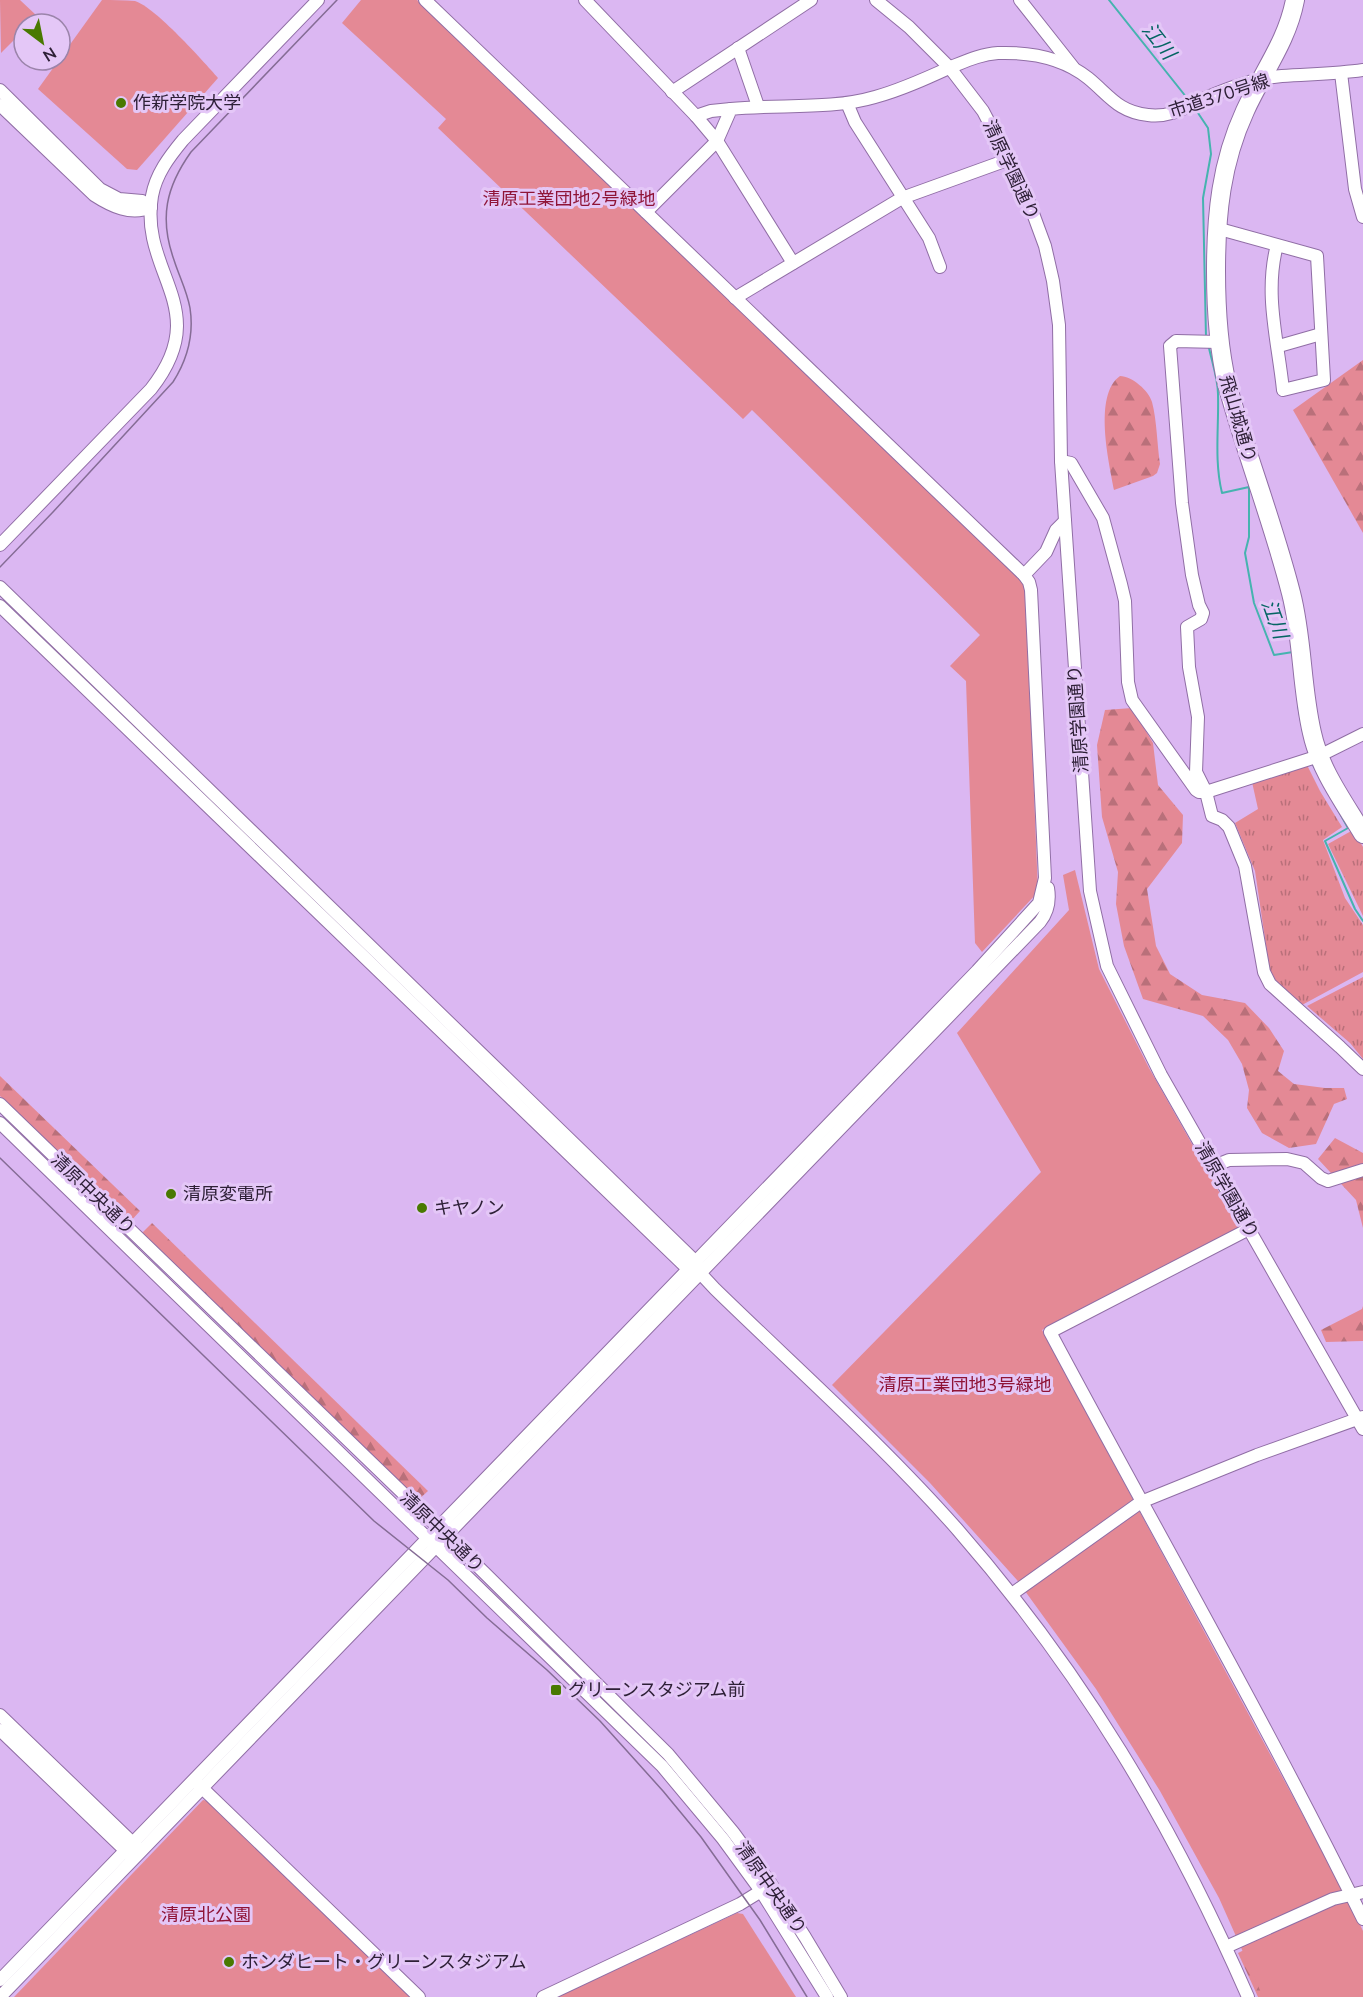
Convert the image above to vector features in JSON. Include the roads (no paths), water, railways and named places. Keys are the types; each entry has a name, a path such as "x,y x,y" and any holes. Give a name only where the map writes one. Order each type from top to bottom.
{"highway":[{"name":"飛山城通り","path":"1295,0 1286,34 1244,112 1226,163 1216,228 1216,298 1219,342 1233,407 1292,594 1302,647 1307,707 1312,734 1331,781 1358,816 1363,834"}],"street":[{"path":"0,545 151,389 168,365 176,337 176,312 153,238 151,207 156,182 169,156 318,0"},
{"path":"0,1980 133,1851 695,1268 1040,922 1045,916 1048,905 1029,582 424,0"},
{"path":"585,0 717,141 792,263"},
{"path":"672,92 811,0"},
{"name":"清原学園通り","path":"876,0 909,27 950,68 983,111 1010,159 1035,218 1053,281 1060,353 1061,461 1090,891 1107,966 1161,1076 1361,1422"},
{"path":"1020,0 1074,68"},
{"path":"738,48 758,106"},
{"name":"市道370号線","path":"696,116 711,111 758,106 847,104 876,97 973,57 995,53 1037,55 1074,68 1112,101 1129,110 1148,115 1166,115 1185,109 1234,87 1262,79 1363,70"},
{"path":"1341,73 1355,189 1363,217"},
{"path":"0,90 100,189 119,199 142,201 151,207"},
{"path":"847,104 855,122 929,238 940,267"},
{"path":"0,105 94,195 106,203 127,210 141,211 151,207"},
{"path":"646,212 717,141 731,109"},
{"path":"735,298 902,198 925,192 1010,159"},
{"path":"1216,228 1317,256 1324,380 1283,390 1270,304 1273,260 1277,245"},
{"path":"1278,346 1321,334"},
{"path":"1219,342 1176,340 1170,346 1182,503 1192,575 1203,613 1201,619 1187,627 1189,667 1198,717 1196,772 1206,792 1212,816 1222,820 1229,827 1245,866 1264,972 1270,984 1363,1069"},
{"path":"1061,461 1071,463 1103,518 1125,601 1128,682 1132,700 1196,790 1206,792 1319,756 1363,734"},
{"path":"1024,575 1046,552 1056,530 1065,521"},
{"path":"0,587 922,1491 1012,1594 1084,1694 1137,1777 1180,1853 1248,1997"},
{"path":"0,606 695,1268"},
{"name":"清原中央通り","path":"0,1104 442,1532 675,1763 733,1832 771,1884 841,1997"},
{"name":"清原中央通り","path":"0,1123 662,1766 723,1839 761,1891 827,1997"},
{"path":"1214,1166 1229,1160 1287,1159 1304,1163 1328,1181 1363,1170"},
{"path":"1249,1229 1050,1332 1141,1502 1357,1892 1363,1919"},
{"path":"1012,1594 1141,1502 1257,1455 1361,1422"},
{"path":"0,1714 133,1851"},
{"path":"0,1730 133,1851"},
{"path":"198,1784 418,1997"},
{"path":"0,1997 133,1851"},
{"path":"543,1997 740,1904 761,1891"},
{"path":"1226,1947 1333,1899 1357,1892"}],"waterway":[{"name":"江川","path":"1109,0 1187,98"},
{"name":"江川","path":"1196,110 1208,128 1211,154 1203,198 1206,337"},
{"name":"江川","path":"1209,348 1218,388 1217,456 1222,493 1249,487 1249,537 1245,553 1254,603 1274,655 1293,652 1293,654"},
{"name":"江川","path":"1298,705 1303,732"},
{"name":"江川","path":"1312,763 1348,828 1325,841 1355,909 1363,921"}],"tram line":[{"path":"0,567 173,382 186,356 191,327 189,302 169,245 167,230 168,203 176,178 191,152 337,0"},
{"path":"0,1158 374,1521 448,1580 600,1721 701,1837 760,1920 807,1997"}],"place":[{"name":"作新学院大学","path":"121,103"},
{"name":"清原変電所","path":"171,1194"},
{"name":"キヤノン","path":"422,1208"},
{"name":"グリーンスタジアム前","path":"556,1690"},
{"name":"ホンダヒート・グリーンスタジアム","path":"229,1962"}],"park label":[{"name":"清原工業団地2号緑地","path":"569,199"},
{"name":"清原工業団地3号緑地","path":"965,1385"},
{"name":"清原北公園","path":"206,1915"}]}
